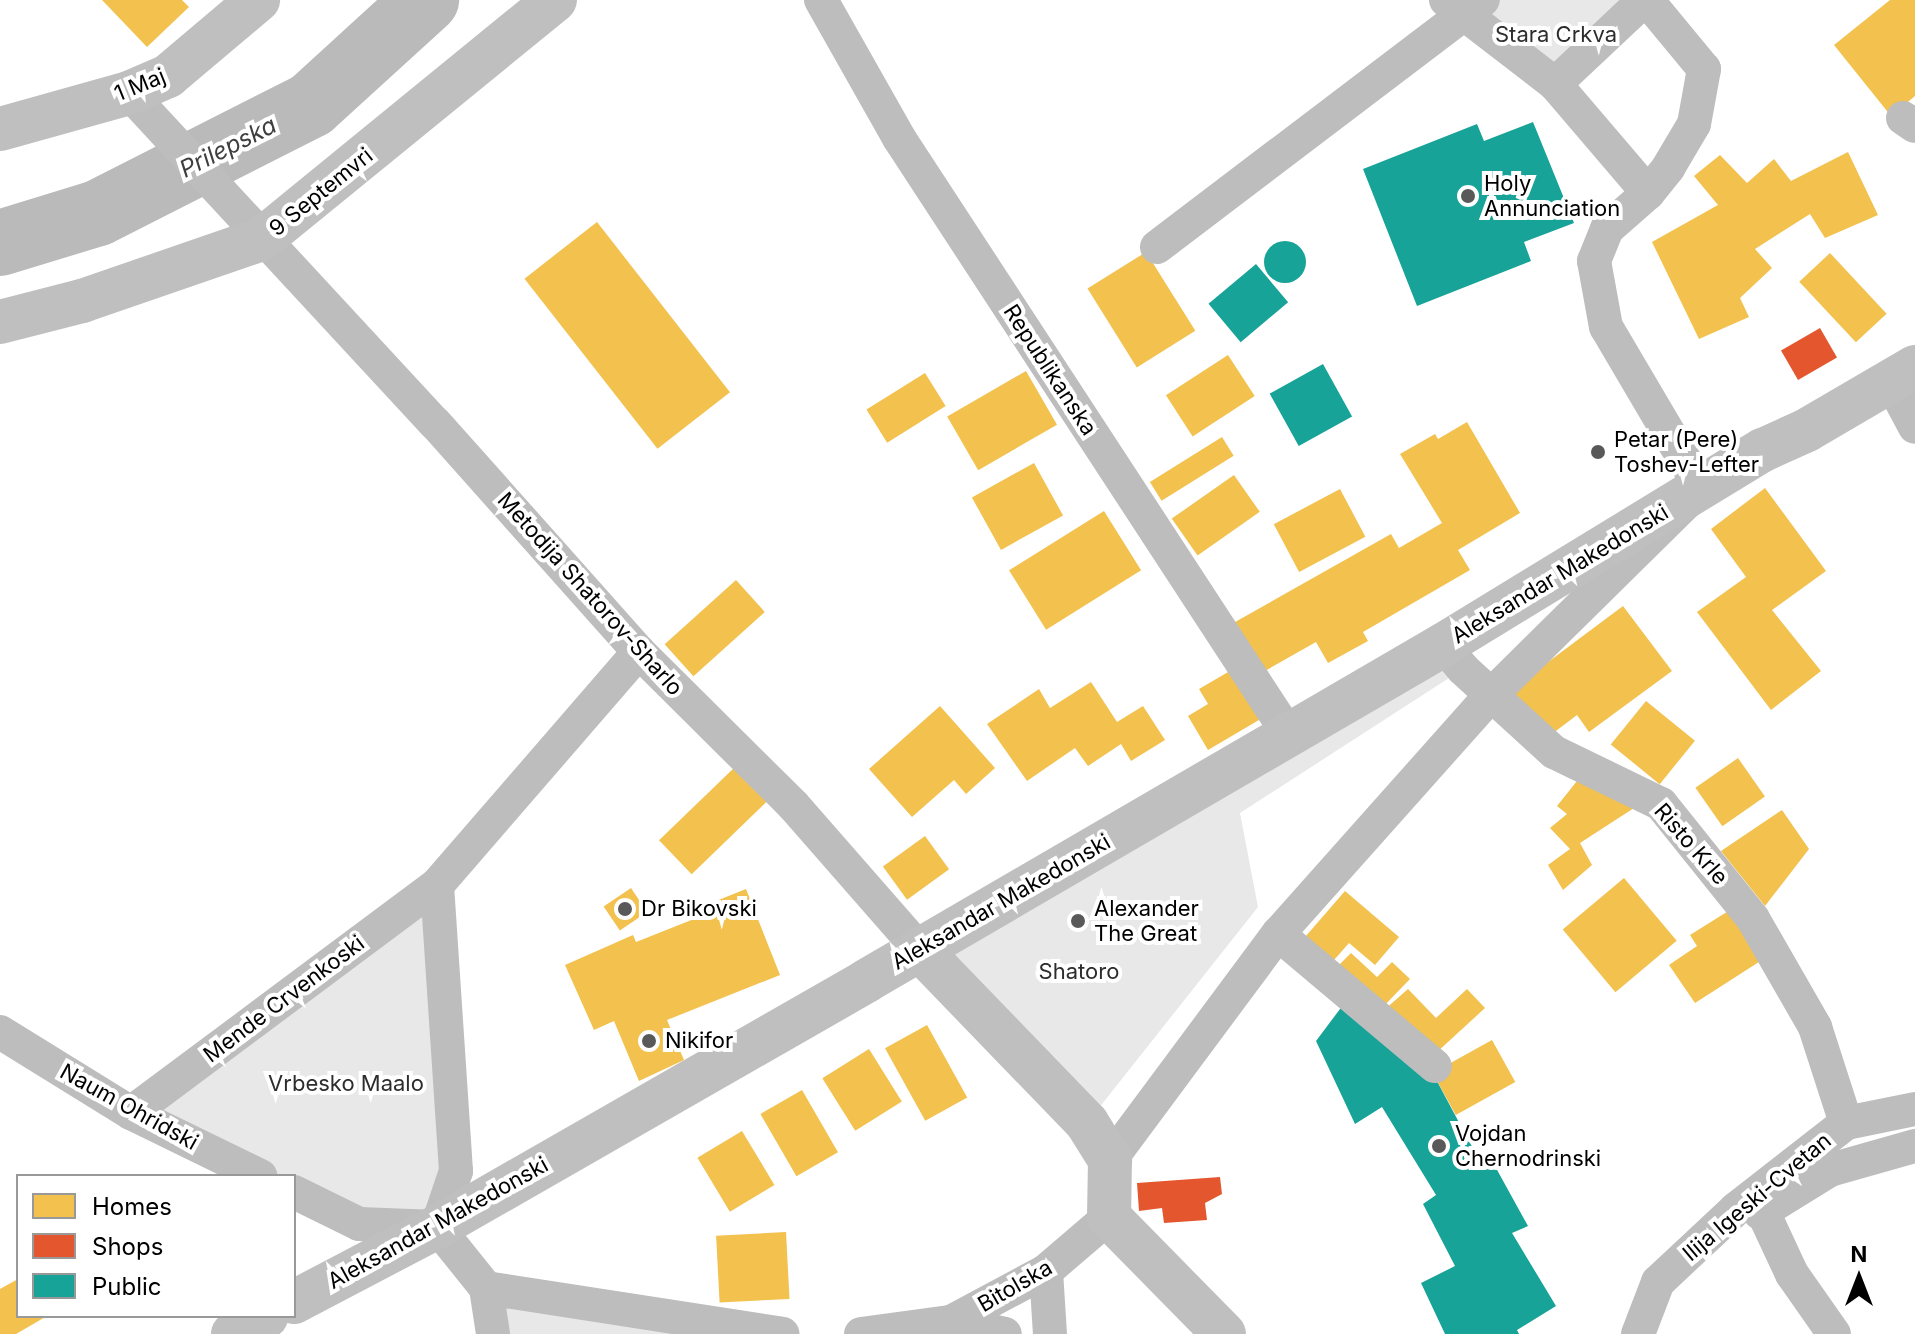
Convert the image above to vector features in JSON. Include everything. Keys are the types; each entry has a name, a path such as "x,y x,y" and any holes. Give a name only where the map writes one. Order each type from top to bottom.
{"street":[{"name":"1 Maj","path":"0,129 129,93 168,76 258,0"},
{"name":"9 Septemvri","path":"0,322 82,301 262,239 555,0"},
{"name":"Republikanska","path":"821,0 899,138 1289,735"},
{"path":"1555,84 1646,0 1704,69 1694,124 1668,168 1648,193 1607,229 1594,261 1606,327 1701,488"},
{"path":"1157,247 1464,6 1555,84 1648,193"},
{"name":"Metodija Shatorov-Sharlo","path":"129,93 435,423 639,652 794,806 919,949"},
{"name":"Aleksandar Makedonski","path":"296,1301 437,1227 919,949 1443,645 1701,488 1902,373"},
{"path":"1902,373 1915,427"},
{"name":"Aleksandar Makedonski","path":"1110,1160 1278,934 1493,693 1701,488"},
{"name":"Risto Krle","path":"1443,645 1463,669 1493,693 1554,752 1661,804 1753,919 1815,1027 1846,1123"},
{"name":"Mende Crvenkoski","path":"131,1113 437,885 639,652"},
{"path":"437,885 456,1171 437,1227"},
{"path":"1278,934 1435,1066"},
{"path":"919,949 1087,1123 1110,1160 1109,1217 1224,1334"},
{"name":"Naum Ohridski","path":"0,1032 131,1113 256,1174"},
{"name":"Ilija Igeski-Cvetan","path":"1638,1334 1658,1282 1750,1211 1846,1123 1915,1109"},
{"path":"1834,1334 1750,1211 1830,1170 1915,1146"},
{"path":"296,1193 359,1224 437,1227 486,1288 493,1334"},
{"name":"Bitolska","path":"861,1334 951,1322 1046,1271 1109,1217"},
{"path":"1046,1271 1050,1334"},
{"path":"486,1288 782,1334"},
{"path":"233,1334 263,1318"},
{"path":"951,1322 1005,1334"}],"green space":[{"name":"Stara Crkva","path":"1483,0 1644,0 1555,84 1464,17"},
{"name":"Shatoro","path":"1443,645 1463,669 1240,813 1258,907 1087,1123 919,949"},
{"name":"Vrbesko Maalo","path":"437,885 456,1171 437,1227 359,1224 296,1177 296,1174 256,1174 131,1113"},
{"path":"486,1288 782,1334 493,1334"}],"building: Homes":[{"path":"102,0 182,0 189,7 147,47"},
{"path":"1890,0 1915,0 1915,96 1891,116 1834,45"},
{"path":"1848,152 1878,215 1825,238 1810,214 1755,249 1772,268 1740,298 1749,317 1699,339 1652,242 1718,205 1694,176 1720,155 1747,183 1774,159 1791,181"},
{"path":"597,222 730,392 657,449 525,279"},
{"path":"1146,252 1195,331 1137,367 1087,289"},
{"path":"1830,253 1887,314 1856,342 1799,282"},
{"path":"1228,355 1255,396 1193,436 1166,395"},
{"path":"1026,371 1057,425 978,470 947,416"},
{"path":"925,373 946,406 887,443 866,410"},
{"path":"1467,422 1520,513 1458,550 1470,570 1363,632 1368,641 1328,663 1316,642 1256,676 1228,626 1391,534 1399,548 1442,523 1400,454 1435,434 1438,439"},
{"path":"1222,437 1234,456 1162,501 1150,482"},
{"path":"1034,463 1063,515 1001,550 972,497"},
{"path":"1234,475 1260,512 1198,555 1172,519"},
{"path":"1765,488 1826,571 1772,610 1821,671 1771,710 1697,612 1746,577 1711,529"},
{"path":"1340,489 1365,537 1299,572 1274,524"},
{"path":"1104,511 1141,570 1046,630 1009,570"},
{"path":"736,580 765,612 693,676 665,644"},
{"path":"1623,606 1672,671 1589,732 1577,715 1544,740 1508,692"},
{"path":"1235,668 1264,717 1208,750 1188,716 1208,704 1199,689"},
{"path":"1091,682 1117,722 1143,706 1165,740 1131,761 1121,744 1088,766 1075,748 1027,781 987,724 1039,689 1050,708"},
{"path":"1646,701 1695,741 1660,784 1611,745"},
{"path":"940,706 995,768 966,794 954,780 912,817 869,769"},
{"path":"1738,758 1765,797 1722,826 1695,788"},
{"path":"736,766 769,800 692,874 659,840"},
{"path":"1581,776 1634,808 1580,843 1592,865 1563,890 1548,865 1570,849 1550,828 1567,814 1557,806"},
{"path":"1782,810 1809,849 1765,906 1721,851"},
{"path":"925,836 949,869 907,900 883,867"},
{"path":"1624,878 1677,941 1615,992 1563,929"},
{"name":"Dr Bikovski","path":"631,888 647,912 620,930 604,906"},
{"path":"746,889 780,975 667,1020 684,1060 639,1081 614,1021 594,1030 565,965 633,935 636,942 699,917 696,909"},
{"path":"1345,891 1399,937 1375,965 1349,943 1327,968 1299,944"},
{"path":"1730,910 1762,960 1695,1003 1669,965 1697,946 1690,935"},
{"path":"1351,953 1377,977 1392,962 1410,979 1379,1011 1335,969"},
{"path":"1408,989 1436,1018 1467,989 1485,1008 1436,1053 1383,1011"},
{"path":"927,1025 967,1098 925,1121 885,1048"},
{"path":"1492,1040 1515,1082 1456,1115 1433,1073"},
{"path":"869,1049 902,1102 855,1131 822,1078"},
{"path":"802,1090 838,1152 796,1176 760,1114"},
{"path":"742,1131 774,1185 730,1212 697,1158"},
{"path":"786,1232 790,1299 720,1303 716,1236"},
{"path":"16,1280 16,1318 44,1318 16,1334 0,1334 0,1289"}],"building: Shops":[{"path":"1820,328 1837,357 1798,380 1781,350"},
{"path":"1220,1177 1222,1194 1205,1203 1207,1220 1164,1223 1162,1208 1139,1211 1137,1183"}],"building: Public":[{"name":"Holy Annunciation","path":"1533,122 1574,223 1524,242 1531,261 1417,306 1363,169 1477,124 1484,141"},
{"path":"1285,241 1299,248 1306,262 1299,276 1285,283 1271,276 1264,262 1271,248"},
{"path":"1256,264 1288,302 1241,342 1209,304"},
{"path":"1323,364 1352,416 1299,446 1270,394"},
{"name":"Vojdan Chernodrinski","path":"1349,997 1432,1072 1484,1169 1496,1168 1528,1226 1512,1233 1556,1306 1517,1330 1519,1334 1445,1334 1421,1283 1455,1266 1423,1204 1436,1195 1382,1107 1355,1124 1316,1041"}],"waterway":[{"name":"Prilepska","path":"0,243 98,213 311,105 426,0"}],"place":[{"name":"Holy Annunciation","path":"1468,196"},
{"name":"Petar (Pere) Toshev-Lefter","path":"1598,452"},
{"name":"Dr Bikovski","path":"625,909"},
{"name":"Alexander The Great","path":"1078,921"},
{"name":"Nikifor","path":"649,1041"},
{"name":"Vojdan Chernodrinski","path":"1439,1146"}]}
